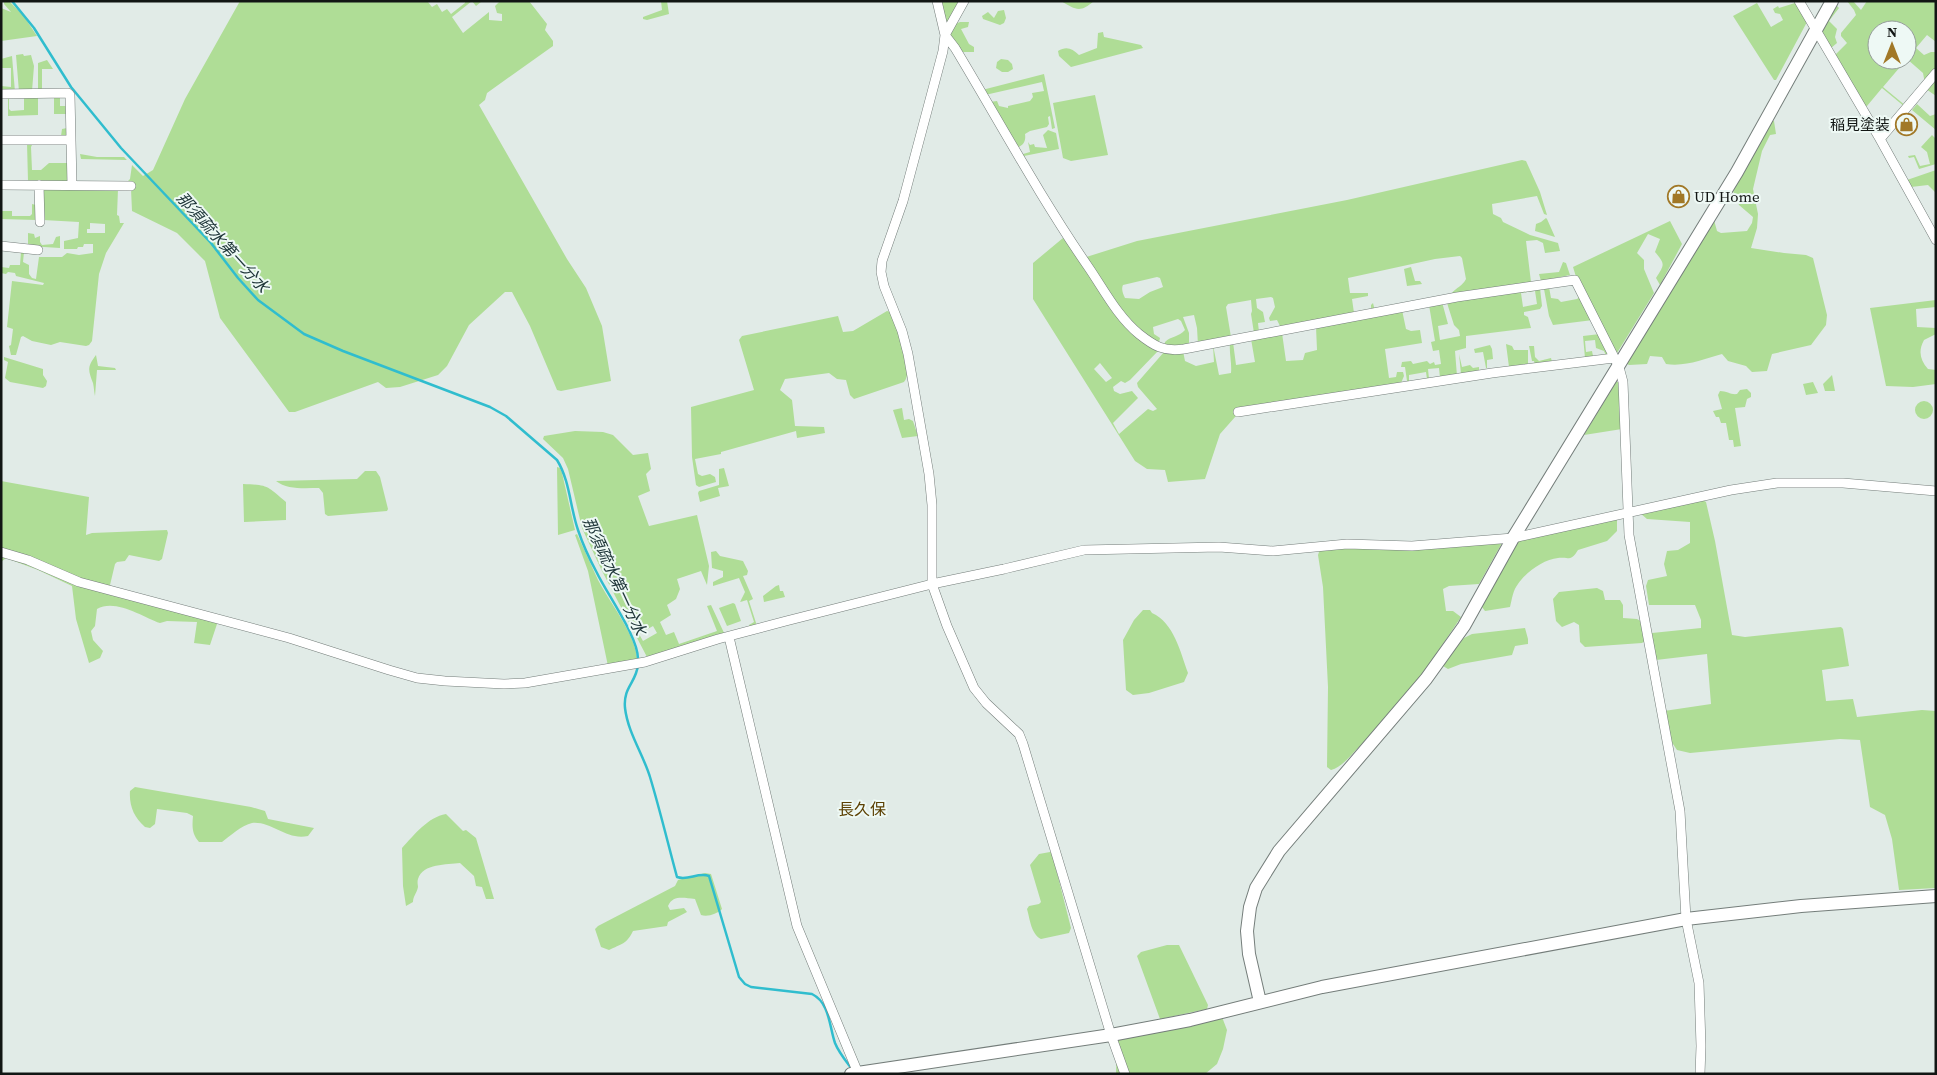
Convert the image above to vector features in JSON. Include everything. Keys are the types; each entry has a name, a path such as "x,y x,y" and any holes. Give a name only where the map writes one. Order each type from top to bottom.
{"street":[{"path":"937,1 945,35 943,51 903,201 882,261 881,272 884,286 902,331 908,354 929,474 932,505 932,584 947,626 974,688 986,703 1019,734 1023,744 1111,1035 1125,1074"},
{"path":"945,35 964,1"},
{"path":"1800,1 1936,240"},
{"path":"1260,1002 1249,954 1247,931 1250,907 1256,888 1279,851 1446,654 1616,362 1737,172 1832,1"},
{"path":"945,35 955,48 996,116 1062,230 1122,316 1139,333 1158,347 1172,351 1457,297 1570,279 1574,280 1616,362 1623,382 1627,513 1680,811 1686,919 1699,983 1700,1074"},
{"path":"1880,139 1936,73"},
{"path":"1,94 68,93 70,95 72,185"},
{"path":"1,140 72,140"},
{"path":"1,185 131,186"},
{"path":"39,185 40,222"},
{"path":"1,246 38,250"},
{"path":"1238,412 1484,374 1616,362"},
{"path":"1,552 28,560 79,582 289,638 417,678 504,684 525,683 645,662 729,637 932,584 1004,570 1084,550 1219,547 1273,551 1347,544 1412,546 1513,538 1731,490 1777,483 1843,483 1936,490"},
{"path":"729,637 797,926 859,1073 1111,1035 1190,1020 1354,980 1686,919 1801,906 1936,896"}],"green space":[{"path":"4,1 9,1 23,15 37,36 1,41 1,8 11,12 4,4"},
{"path":"240,1 425,1 432,7 437,4 442,12 447,9 451,14 465,1 472,1 452,17 463,33 489,12 489,20 502,21 502,14 497,13 495,6 500,1 529,1 547,24 545,30 553,41 553,46 487,93 485,100 479,105 567,259 586,288 602,326 611,381 561,391 557,390 530,326 512,292 505,292 469,325 447,366 438,375 400,387 386,388 378,382 295,412 289,412 220,318 205,261 177,233 132,211 131,189 120,184 120,181 128,181 130,179 132,165 143,176 153,170 185,99"},
{"path":"472,1 481,1 481,2 476,6"},
{"path":"661,1 667,1 669,14 647,20 643,19 643,17 662,10"},
{"path":"934,1 968,1 946,29"},
{"path":"1061,1 1094,1 1078,9"},
{"path":"1847,1 1853,1 1861,10 1867,1 1936,1 1936,42 1927,35 1917,47 1917,20 1867,20 1867,70 1897,70 1883,87 1905,107 1882,88 1867,106 1864,106 1836,58 1836,54 1847,43 1841,36 1841,33 1856,15"},
{"path":"1757,3 1771,27 1783,20 1780,14 1775,13 1773,9 1778,6 1779,8 1795,3 1807,22 1776,80 1774,80 1733,16"},
{"path":"1835,4 1839,8 1829,21 1837,29 1835,37 1837,43 1831,48 1823,35 1822,26"},
{"path":"1004,10 1006,18 1004,23 1000,25 983,19 982,16 988,12 994,18 998,11"},
{"path":"960,22 969,22 968,27 961,29 969,44 974,47 974,52 960,52 949,35 953,25"},
{"path":"1103,32 1104,37 1141,45 1143,48 1071,67 1059,56 1058,51 1066,48 1079,55 1097,48 1098,33"},
{"path":"1917,49 1924,55 1936,52 1936,96 1926,89 1923,73 1917,68"},
{"path":"23,54 24,56 31,55 34,66 32,91 19,92 16,55"},
{"path":"12,56 15,92 1,92 1,86 11,87 11,68 1,68 1,59"},
{"path":"1001,59 1008,60 1012,64 1013,69 1008,72 1002,72 996,68 997,62"},
{"path":"47,60 53,69 42,69 42,91 38,91 38,63"},
{"path":"1044,74 1055,128 1052,129 1050,116 1048,117 1049,124 1047,127 1025,134 1024,142 1017,148 990,102 997,101 999,106 1008,108 1008,106 1030,101 1033,97 1032,93 1044,91 1042,82 985,95 982,90"},
{"path":"1095,95 1108,155 1071,161 1063,158 1053,103"},
{"path":"24,97 38,97 38,115 8,116 8,98 11,111 24,110"},
{"path":"54,97 60,97 60,106 68,106 69,136 61,136 62,129 67,128 67,114 54,114"},
{"path":"1917,104 1930,116 1936,114 1936,130 1912,110"},
{"path":"1772,121 1774,121 1776,134 1770,135 1762,151 1753,189 1758,214 1757,228 1751,248 1806,255 1813,258 1827,315 1826,325 1811,345 1772,354 1767,371 1752,372 1746,366 1728,361 1722,354 1694,362 1673,365 1666,364 1662,357 1650,356 1647,364 1629,365 1626,363 1714,220 1717,231 1721,233 1747,231 1752,223 1753,217 1739,205 1733,191"},
{"path":"1048,130 1056,133 1059,149 1024,156 1023,154 1030,152 1028,142 1030,145 1034,144 1035,147 1047,148 1043,135"},
{"path":"1932,135 1936,139 1936,164 1919,169 1914,157 1909,158 1908,156 1915,155 1920,166 1930,164 1927,152 1921,147"},
{"path":"27,143 33,143 31,147 32,170 41,170 49,163 69,163 69,178 67,181 28,181"},
{"path":"80,154 97,157 124,157 127,160 81,159"},
{"path":"1522,160 1526,161 1540,192 1547,215 1544,214 1537,196 1492,204 1493,214 1501,218 1503,222 1530,235 1558,243 1560,251 1545,253 1543,243 1537,240 1526,241 1531,282 1540,288 1542,306 1540,309 1524,312 1524,315 1528,317 1531,328 1466,336 1466,348 1455,351 1457,376 1440,378 1439,368 1428,369 1429,379 1427,379 1426,372 1409,375 1409,381 1407,381 1405,367 1401,367 1402,362 1411,361 1413,364 1427,361 1430,364 1434,362 1435,365 1441,364 1439,350 1433,351 1431,342 1435,341 1429,305 1442,302 1448,324 1438,326 1440,340 1460,336 1459,330 1454,325 1447,303 1454,291 1466,279 1460,256 1435,259 1348,278 1350,293 1368,293 1368,296 1352,299 1354,313 1371,310 1373,303 1375,311 1281,328 1277,320 1270,321 1269,318 1275,307 1271,297 1256,299 1257,308 1263,312 1265,322 1258,323 1259,332 1254,333 1251,300 1228,304 1226,307 1231,337 1198,345 1194,315 1183,317 1189,333 1189,345 1165,346 1167,340 1185,330 1181,321 1178,319 1153,327 1154,334 1160,338 1159,342 1156,342 1158,351 1130,380 1125,383 1121,381 1113,387 1114,391 1120,394 1132,391 1138,398 1113,423 1119,434 1148,409 1153,411 1157,409 1138,387 1137,383 1164,352 1183,351 1185,361 1196,366 1214,362 1213,345 1219,375 1231,373 1230,343 1233,342 1236,365 1255,362 1251,339 1282,333 1286,361 1303,360 1305,353 1317,350 1316,327 1402,310 1406,329 1411,331 1420,330 1422,343 1385,349 1389,378 1396,377 1397,372 1403,372 1404,376 1401,383 1243,408 1220,434 1205,479 1168,482 1165,470 1147,469 1135,461 1033,299 1033,263 1063,238 1080,259 1137,241 1347,200","holes":["1157,277 1160,278 1163,287 1139,299 1125,298 1122,290 1123,285","1535,291 1537,304 1523,307 1521,293","1100,363 1112,378 1106,382 1094,369"]},
{"path":"1936,170 1936,193 1928,185 1911,187 1907,180"},
{"path":"42,189 118,189 117,215 119,216 120,223 124,223 106,253 99,274 92,341 86,346 60,342 51,345 32,341 23,336 21,337 16,355 11,355 9,346 11,345 13,329 7,327 12,281 43,285 44,283 16,276 15,273 1,273 1,267 9,268 10,265 20,265 21,252 24,252 23,262 29,265 29,274 32,278 36,279 39,257 62,257 67,253 79,255 93,253 93,244 84,244 83,247 78,247 77,249 64,249 64,241 78,238 79,222 43,220","holes":["90,223 105,224 105,233 87,233 87,229 90,229"]},
{"path":"32,204 36,205 36,220 1,219 1,211 12,211 12,216 30,216 32,214"},
{"path":"1546,218 1555,237 1535,231 1536,224"},
{"path":"1670,221 1682,244 1660,285 1656,278 1663,264 1655,252 1660,239 1648,234 1637,253 1644,260 1644,269 1654,293 1617,353 1577,280 1573,267"},
{"path":"28,233 34,234 35,238 40,236 42,245 53,244 56,237 60,236 60,248 28,246"},
{"path":"1563,262 1566,263 1570,275 1541,281 1539,274 1559,272"},
{"path":"1411,267 1415,281 1420,281 1422,284 1407,286 1404,269"},
{"path":"1549,287 1551,298 1558,299 1561,302 1577,299 1581,296 1593,320 1553,325 1549,316 1544,289"},
{"path":"1936,300 1936,307 1916,309 1917,327 1936,328 1936,334 1924,340 1921,352 1923,362 1928,369 1936,370 1936,384 1913,387 1886,386 1870,308"},
{"path":"887,311 891,312 904,348 907,376 904,382 854,399 850,395 846,380 837,379 829,373 785,379 780,390 792,400 795,426 824,427 825,433 797,438 796,431 721,452 721,454 695,459 698,474 702,476 710,474 715,477 716,482 699,487 696,485 692,457 691,407 754,390 739,340 742,336 838,316 843,332 853,331"},
{"path":"1600,334 1609,353 1606,356 1604,351 1596,348 1595,340 1585,341 1586,352 1592,351 1593,356 1585,358 1583,336"},
{"path":"1506,344 1512,346 1514,350 1528,350 1527,365 1509,367"},
{"path":"1490,345 1493,359 1487,360 1486,368 1483,352 1475,353 1474,349"},
{"path":"1529,346 1534,346 1535,357 1539,361 1551,358 1552,362 1535,365 1534,361 1532,361"},
{"path":"1459,354 1462,367 1470,365 1473,368 1479,367 1479,371 1461,374"},
{"path":"96,355 98,366 115,368 116,370 97,370 95,396 89,369"},
{"path":"4,357 43,369 43,375 47,381 46,386 43,388 10,382 5,378 8,362 4,360"},
{"path":"1832,375 1835,391 1825,391 1823,384"},
{"path":"1616,382 1620,382 1622,429 1584,435"},
{"path":"1813,382 1818,393 1806,395 1803,384"},
{"path":"1747,389 1751,393 1751,397 1747,399 1745,407 1735,408 1741,446 1734,447 1733,440 1729,440 1726,423 1721,423 1719,417 1716,417 1713,411 1722,409 1718,395 1720,391 1737,394 1740,390"},
{"path":"1924,401 1930,404 1933,410 1930,416 1924,419 1918,416 1915,410 1918,404"},
{"path":"902,408 904,420 909,419 913,421 918,436 902,438 893,410"},
{"path":"575,431 603,432 613,435 633,455 648,453 651,469 646,474 650,491 638,496 649,526 697,515 709,566 707,585 701,571 677,579 680,589 676,599 667,605 671,615 660,622 666,635 674,632 679,644 717,631 707,606 711,605 725,635 647,657 582,528 568,469 563,458 543,439 544,436","holes":["653,626 657,633 643,641 639,634"]},
{"path":"557,467 560,468 562,473 575,530 558,535"},
{"path":"724,468 729,486 718,488 720,496 700,502 699,491 719,485 719,469"},
{"path":"365,471 376,471 380,477 387,511 328,516 325,514 323,493 319,488 291,487 276,481 357,479"},
{"path":"1,481 89,497 86,535 92,533 167,530 162,559 159,561 129,555 125,561 115,564 110,585 111,587 218,621 210,645 194,643 197,622 167,621 160,623 120,607 104,606 97,609 95,626 91,631 93,640 103,651 100,658 89,663 76,619 72,586 6,558 1,562"},
{"path":"243,484 267,487 286,502 286,520 244,522"},
{"path":"1703,500 1706,502 1715,541 1732,635 1745,637 1841,627 1843,629 1849,666 1822,670 1826,701 1853,699 1857,717 1922,710 1936,711 1936,888 1899,890 1892,839 1885,815 1870,807 1860,740 1840,739 1690,753 1677,750 1669,738 1664,711 1711,704 1707,654 1656,660 1652,633 1701,628 1701,620 1695,605 1649,605 1646,586 1648,580 1667,576 1664,564 1667,551 1678,550 1690,543 1690,522 1647,519 1640,513"},
{"path":"1617,519 1617,531 1607,541 1578,550 1571,558 1558,558 1547,561 1530,571 1516,586 1510,607 1485,611 1482,607 1492,584 1522,534 1537,528 1539,531"},
{"path":"577,534 598,580 628,630 636,651 637,660 608,666 588,571 575,535"},
{"path":"1502,543 1479,584 1449,586 1443,589 1446,611 1453,611 1461,617 1425,669 1386,719 1342,764 1331,770 1327,767 1328,687 1323,587 1318,555 1320,549"},
{"path":"716,551 720,556 743,561 748,571 747,575 743,576 753,599 749,601 757,626 750,627 749,625 754,622 747,600 740,602 745,592 739,578 713,586 713,582 723,577 723,571 712,568 711,552"},
{"path":"779,585 780,591 783,591 785,597 764,602 763,596"},
{"path":"1597,588 1603,591 1605,600 1620,600 1623,605 1623,618 1637,619 1642,622 1645,641 1642,643 1585,647 1580,642 1579,625 1574,622 1562,627 1556,621 1553,599 1559,592"},
{"path":"733,603 741,621 727,626 719,608"},
{"path":"1143,610 1150,610 1171,631 1188,673 1184,682 1149,693 1133,695 1126,690 1123,640 1134,620"},
{"path":"1525,628 1528,644 1515,646 1512,655 1461,664 1448,669 1443,666 1443,662 1464,638 1472,634"},
{"path":"135,787 251,807 265,811 268,819 314,828 308,836 300,837 286,834 266,825 252,823 240,828 222,842 199,842 193,830 193,816 187,813 157,809 155,824 150,828 145,827 135,815 131,806 130,791"},
{"path":"446,814 463,831 466,830 476,838 494,899 486,899 482,887 476,886 474,876 460,863 430,867 425,870 418,879 418,887 413,902 406,906 403,886 402,848 427,823"},
{"path":"1052,853 1071,928 1069,933 1041,939 1033,930 1027,909 1029,906 1041,902 1030,865 1039,854"},
{"path":"705,873 711,874 722,909 720,911 704,916 701,915 695,899 676,899 670,902 668,906 670,910 684,908 687,912 668,922 667,926 633,931 628,939 620,945 609,950 601,947 595,929 598,926 675,886 678,880"},
{"path":"1167,945 1179,945 1208,1005 1207,1009 1160,1019 1137,956 1141,952"},
{"path":"1222,1017 1227,1030 1223,1049 1217,1064 1205,1074 1116,1074 1117,1037"}],"waterway":[{"name":"那須疏水第一分水","path":"12,1 34,28 71,87 121,148 211,243 258,300 304,334 343,351 490,407 506,416 557,460 565,477 575,521 582,541 589,558 628,628 637,651 638,660"},
{"name":"那須疏水第一分水","path":"638,665 626,695 625,708 632,735 650,777 677,877 709,876 739,977 745,984 751,987 812,994 818,998 826,1009 837,1047 852,1069"}],"place":[{"name":"稲見塗装","path":"1906,124"},
{"name":"UD Home","path":"1678,196"}],"district":[{"name":"長久保","path":"862,809"}]}
